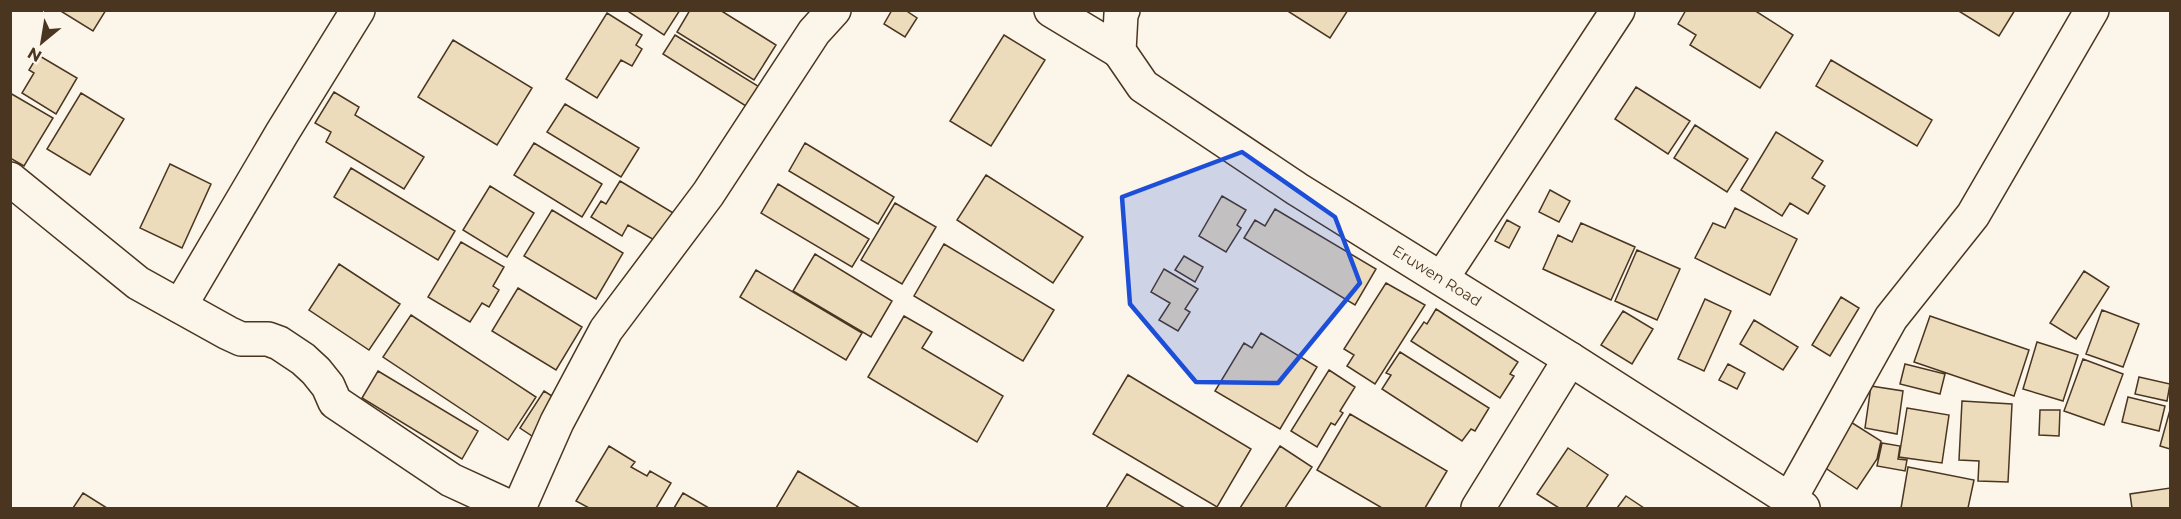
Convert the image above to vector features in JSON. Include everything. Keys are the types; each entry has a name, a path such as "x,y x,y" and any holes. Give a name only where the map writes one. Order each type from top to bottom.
{"street":[{"path":"180,306 358,10"},
{"path":"519,508 557,422 606,330 708,194 814,32 834,10"},
{"path":"1051,10 1119,51 1123,10"},
{"path":"1442,278 1618,10"},
{"path":"1797,504 1890,318 1973,215 2092,10"},
{"name":"Eruwen Road","path":"1119,51 1143,86 1197,124 1797,504"},
{"path":"10,179 138,283 241,339 268,339 279,343 316,371 335,402 451,480 512,508"},
{"path":"1478,508 1570,359"}],"highlighted area":[{"path":"1242,152 1335,217 1360,283 1278,383 1196,382 1130,304 1122,197"}],"building":[{"path":"59,10 106,10 93,31"},
{"path":"626,10 680,10 664,35"},
{"path":"690,10 720,10 776,45 754,80 677,32"},
{"path":"892,10 905,10 917,18 905,37 884,24"},
{"path":"1286,10 1348,10 1330,38"},
{"path":"1686,10 1754,10 1793,35 1760,88 1690,45 1696,35 1678,24"},
{"path":"1957,10 2015,10 1999,36"},
{"path":"607,13 642,35 636,45 642,49 632,66 621,60 597,98 566,79"},
{"path":"675,35 769,93 757,113 663,54"},
{"path":"1004,35 1045,60 991,146 950,121"},
{"path":"453,40 532,88 497,145 418,97"},
{"path":"38,55 77,78 56,114 22,93 34,73 29,70"},
{"path":"1831,60 1932,120 1917,146 1816,86"},
{"path":"1636,87 1690,121 1668,154 1615,119"},
{"path":"334,92 359,107 355,115 424,157 404,189 326,142 331,132 315,123"},
{"path":"10,93 53,118 24,166 10,158"},
{"path":"81,93 124,119 90,175 47,149"},
{"path":"565,104 639,148 621,177 547,132"},
{"path":"1695,125 1748,159 1727,192 1674,158"},
{"path":"1776,132 1823,161 1812,178 1825,186 1808,214 1790,203 1782,216 1741,190"},
{"path":"534,143 602,184 582,217 514,175"},
{"path":"805,143 894,197 878,224 789,171"},
{"path":"170,164 211,184 182,248 140,228"},
{"path":"351,168 455,231 438,260 334,197"},
{"path":"986,175 1083,237 1053,283 957,220"},
{"path":"620,181 680,217 663,245 628,225 622,236 591,217 601,201 606,204"},
{"path":"778,184 869,239 852,267 761,213"},
{"path":"490,186 534,213 507,257 463,230"},
{"path":"1550,190 1570,201 1559,222 1539,212"},
{"path":"1222,196 1246,210 1237,225 1241,228 1226,252 1199,236"},
{"path":"895,203 936,227 902,284 861,260"},
{"path":"1735,208 1797,239 1770,295 1695,258 1713,223 1725,228"},
{"path":"1275,209 1376,269 1355,305 1244,238 1255,220 1265,226"},
{"path":"552,210 623,253 596,299 524,256"},
{"path":"1507,220 1520,227 1509,248 1495,241"},
{"path":"1581,223 1635,247 1611,300 1543,269 1558,235 1572,242"},
{"path":"461,242 504,267 493,286 499,290 489,307 482,303 470,322 428,297"},
{"path":"944,244 1054,310 1023,361 914,296"},
{"path":"1637,250 1680,269 1657,320 1615,301"},
{"path":"815,254 892,301 871,337 793,291"},
{"path":"1184,256 1203,267 1195,282 1175,270"},
{"path":"339,264 400,304 369,350 309,310"},
{"path":"1164,269 1198,289 1185,309 1190,312 1178,331 1159,320 1170,303 1151,292"},
{"path":"756,270 862,333 846,360 740,297"},
{"path":"2084,271 2109,287 2076,339 2050,323"},
{"path":"1386,283 1425,305 1375,384 1347,366 1354,355 1344,349"},
{"path":"518,288 582,327 556,370 492,331"},
{"path":"1841,297 1859,308 1830,356 1812,345"},
{"path":"1705,299 1731,311 1704,371 1678,359"},
{"path":"1436,309 1518,362 1510,374 1514,376 1500,398 1411,341 1424,322 1427,324"},
{"path":"2102,310 2139,324 2123,367 2086,354"},
{"path":"1623,311 1653,329 1632,364 1601,345"},
{"path":"411,315 536,397 508,440 383,357"},
{"path":"904,316 932,332 922,348 1003,396 977,442 868,377"},
{"path":"1930,316 2029,350 2014,396 1914,362"},
{"path":"1754,320 1798,347 1783,370 1740,344"},
{"path":"1261,333 1317,367 1280,429 1215,391 1244,343 1252,348"},
{"path":"2037,342 2078,355 2063,401 2023,389"},
{"path":"1400,352 1489,408 1475,431 1471,429 1462,441 1382,389 1391,375 1386,373"},
{"path":"2083,359 2123,374 2104,425 2064,411"},
{"path":"1728,364 1745,373 1737,389 1719,380"},
{"path":"1905,364 1945,374 1940,394 1900,384"},
{"path":"1329,370 1355,387 1340,411 1343,413 1335,425 1331,423 1317,447 1291,431"},
{"path":"378,371 478,431 462,459 362,398"},
{"path":"1128,375 1251,449 1217,507 1093,434"},
{"path":"2139,377 2170,384 2167,401 2135,394"},
{"path":"1871,386 1903,391 1897,434 1865,428"},
{"path":"544,391 563,403 538,440 520,428"},
{"path":"2128,397 2165,406 2159,431 2122,422"},
{"path":"1962,401 2012,404 2008,482 1978,481 1979,461 1959,460"},
{"path":"1907,408 1949,415 1942,463 1899,457"},
{"path":"2040,410 2060,410 2059,436 2039,435"},
{"path":"2170,410 2170,449 2160,446"},
{"path":"1350,414 1447,471 1425,508 1382,508 1317,470"},
{"path":"1846,419 1881,441 1877,459 1857,489 1818,463"},
{"path":"1882,443 1900,446 1898,459 1907,460 1905,471 1877,466"},
{"path":"609,446 635,462 631,467 647,476 650,471 671,483 656,508 589,508 576,501"},
{"path":"1280,446 1312,467 1285,508 1240,508"},
{"path":"1568,448 1608,475 1586,508 1559,508 1537,494"},
{"path":"1908,467 1974,480 1968,508 1901,508"},
{"path":"798,471 860,508 776,508"},
{"path":"1127,474 1185,508 1106,508"},
{"path":"2170,488 2170,508 2132,508 2130,494"},
{"path":"83,493 107,508 73,508"},
{"path":"683,493 709,508 674,508"},
{"path":"1626,496 1644,508 1617,508"}]}
